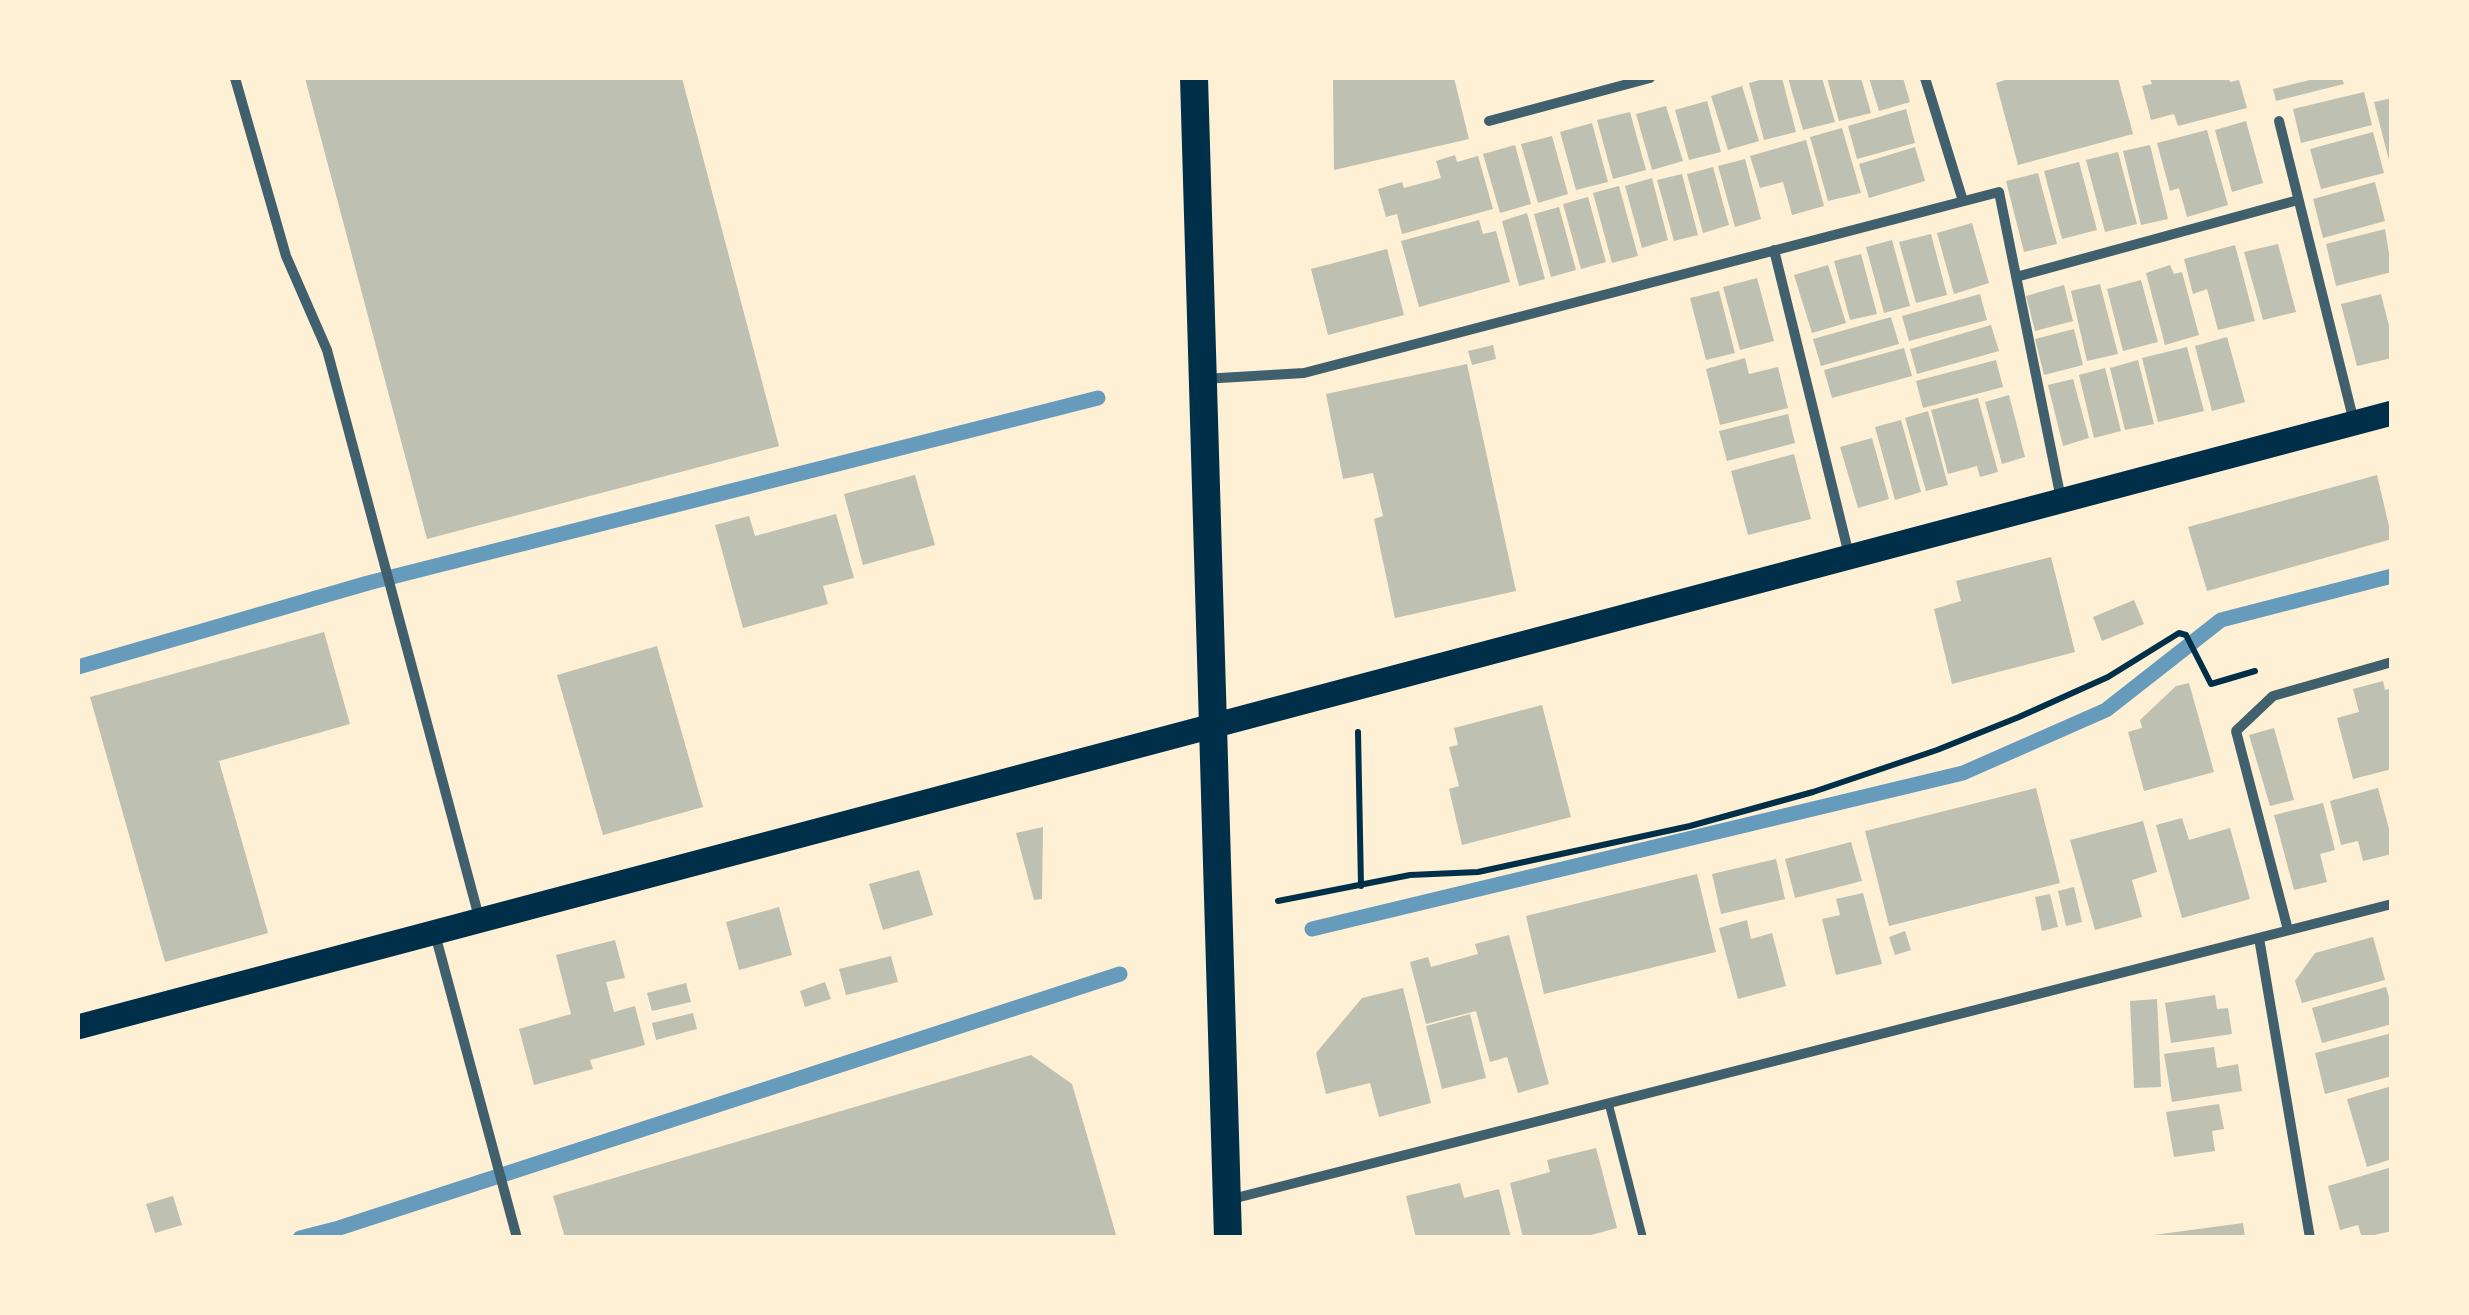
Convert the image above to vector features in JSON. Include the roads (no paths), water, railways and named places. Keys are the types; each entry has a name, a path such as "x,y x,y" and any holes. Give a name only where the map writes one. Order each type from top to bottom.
{"highway":[{"path":"1194,78 1228,1238"}],"main road":[{"path":"78,1027 2392,414"}],"street":[{"path":"235,78 286,256 326,350 480,922"},
{"path":"1489,121 1650,78"},
{"path":"1925,78 1963,201"},
{"path":"2279,121 2354,423"},
{"path":"1203,379 1304,372 1999,192 2061,500"},
{"path":"2016,277 2298,200"},
{"path":"1774,250 1849,557"},
{"path":"2288,930 2236,731 2273,696 2392,662"},
{"path":"1227,1200 2392,904"},
{"path":"435,934 517,1238"},
{"path":"2259,938 2310,1238"}],"lane":[{"path":"1610,1105 1643,1238"}],"waterway":[{"path":"78,667 368,583 1098,398"},
{"path":"1312,929 1963,773 2106,710 2221,620 2392,576"},
{"path":"300,1238 1120,974"}]}
